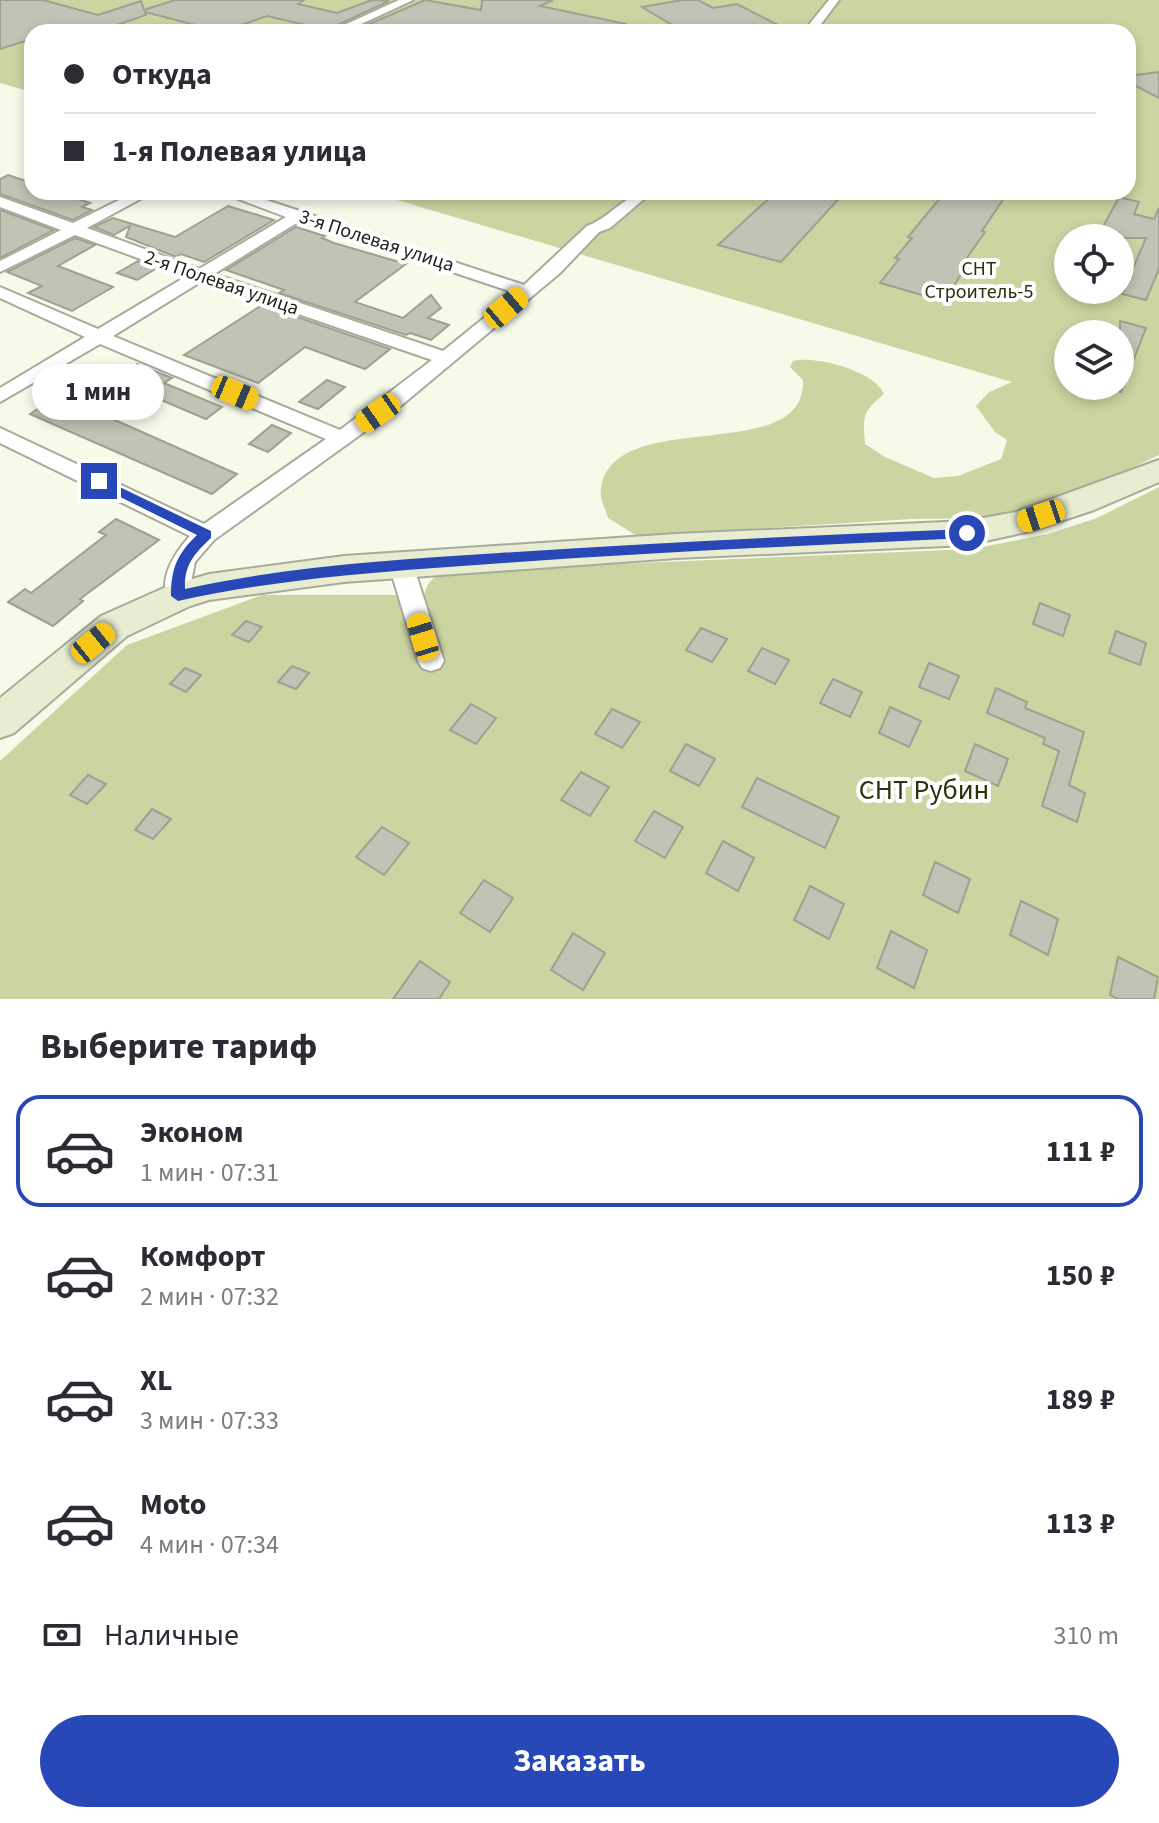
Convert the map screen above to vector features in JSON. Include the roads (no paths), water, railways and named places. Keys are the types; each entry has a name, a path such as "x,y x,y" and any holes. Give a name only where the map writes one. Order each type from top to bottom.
{"street":[{"path":"353,24 408,0"},
{"path":"815,24 834,0"},
{"path":"0,267 130,200"},
{"name":"3-я Полевая улица","path":"252,200 526,291"},
{"path":"178,596 178,571 187,553 206,534 396,400 574,251 593,229 604,225 635,200"},
{"name":"2-я Полевая улица","path":"0,202 200,275 444,358"},
{"path":"0,396 300,215"},
{"path":"0,292 342,438"},
{"path":"0,435 206,534"},
{"path":"0,721 114,626 178,596 244,581 401,565 676,546 967,533 1019,523 1083,502 1159,470"},
{"path":"401,565 431,661"}],"park label":[{"name":"СНТ Строитель-5","path":"979,280"},
{"name":"СНТ Рубин","path":"924,789"}]}
